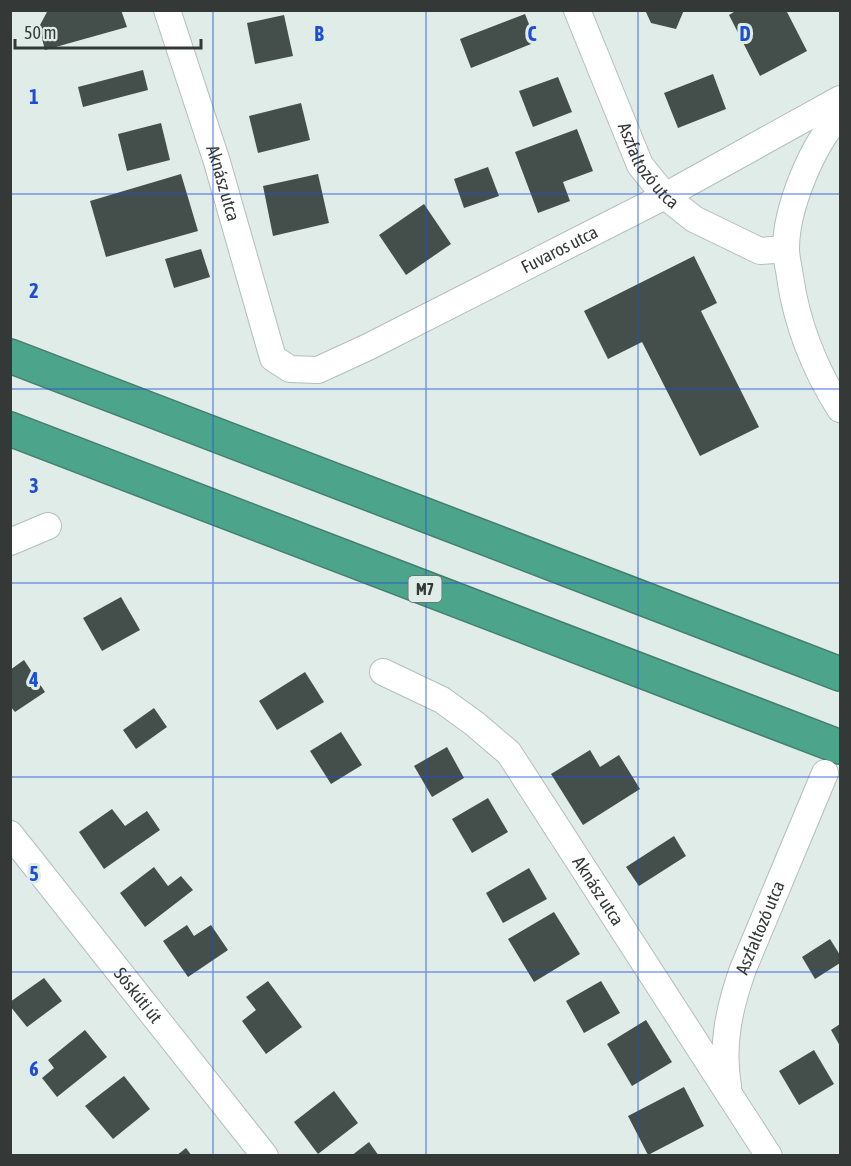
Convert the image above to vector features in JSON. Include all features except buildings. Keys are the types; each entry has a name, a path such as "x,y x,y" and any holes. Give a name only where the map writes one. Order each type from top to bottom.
{"highway":[{"path":"10,356 840,674"},
{"name":"M7","path":"10,429 832,760"}],"street":[{"name":"Aknász utca","path":"167,10 218,162 273,358"},
{"name":"Aszfaltozó utca","path":"577,10 640,165 665,196 694,219 760,252 786,249"},
{"name":"Fuvaros utca","path":"273,358 290,369 318,370 368,347 665,196 840,99"},
{"path":"840,115 833,122 809,162 793,205 786,249 793,298 807,345 819,374 840,409"},
{"path":"10,542 48,526"},
{"name":"Aknász utca","path":"383,672 442,700 475,724 508,753 769,1155"},
{"name":"Aszfaltozó utca","path":"729,1091 725,1069 725,1048 732,999 832,760"},
{"name":"Sóskúti út","path":"10,834 265,1155"}]}
